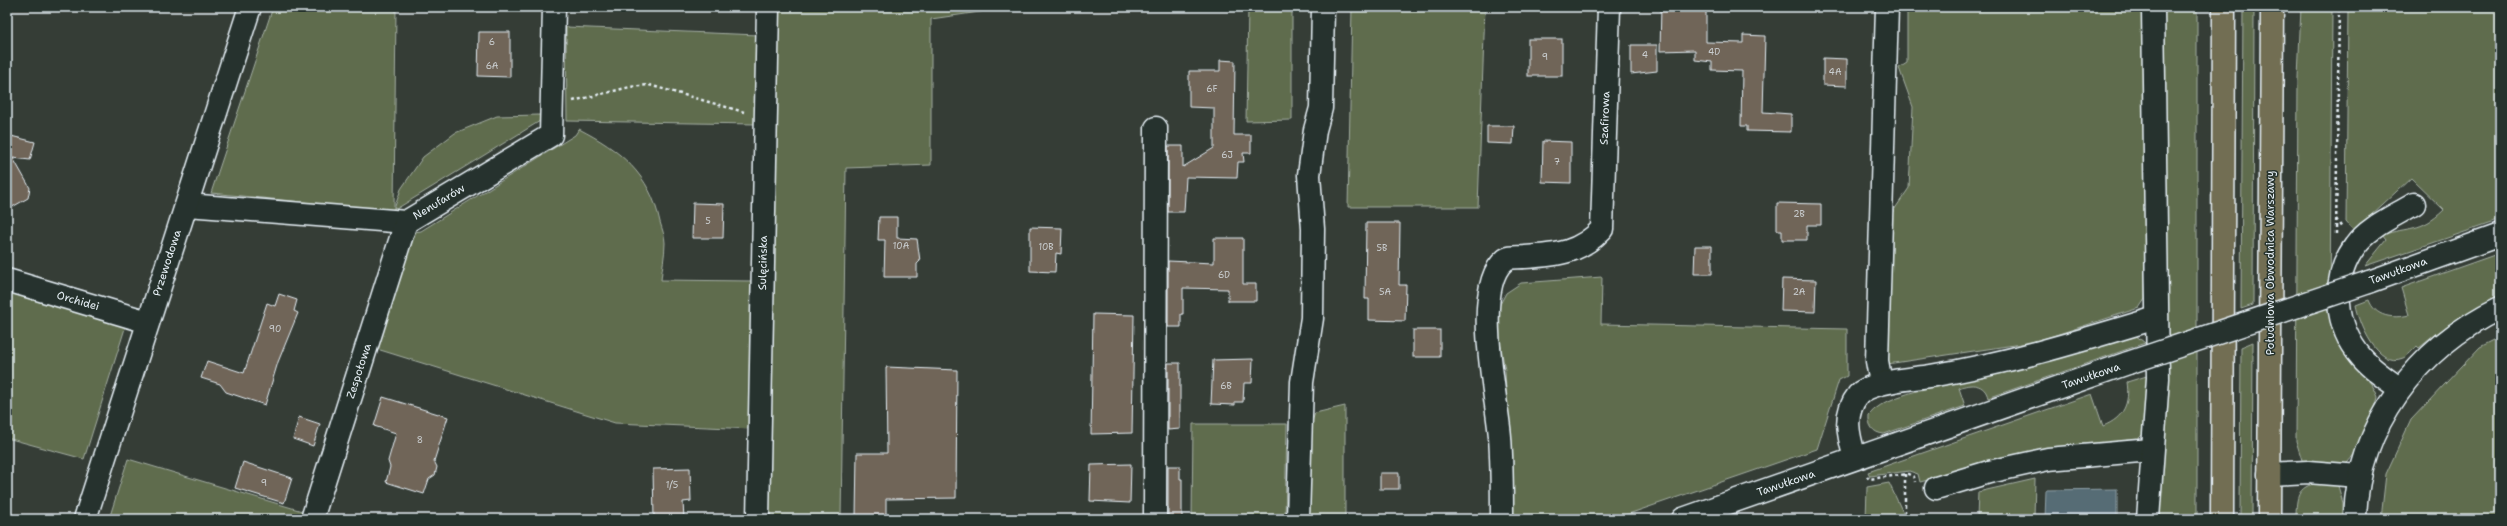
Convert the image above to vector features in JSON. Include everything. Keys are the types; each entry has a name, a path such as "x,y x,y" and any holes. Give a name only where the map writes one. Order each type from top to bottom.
{"highway":[{"path":"2222,519 2224,7"},
{"name":"Południowa Obwodnica Warszawy","path":"2269,519 2272,7"}],"street":[{"name":"Przewodowa","path":"85,519 250,7"},
{"name":"Nenufarów","path":"187,205 406,222 551,135 553,108 554,7"},
{"name":"Sulęcińska","path":"758,519 768,7"},
{"path":"1298,519 1302,382 1312,318 1313,229 1309,175 1315,130 1321,108 1322,7"},
{"name":"Szafirowa","path":"1502,519 1500,437 1487,329 1489,299 1496,270 1507,258 1573,250 1590,242 1602,229 1609,7"},
{"path":"1881,384 1877,361 1887,7"},
{"path":"2148,519 2151,450 2158,378 2153,7"},
{"path":"1155,519 1156,128"},
{"path":"2400,389 2362,359 2347,336 2339,310 2339,283 2342,267 2355,245 2371,231 2414,204"},
{"name":"Zespołowa","path":"312,519 406,222"},
{"name":"Tawułkowa","path":"1683,519 1860,466 2128,363 2369,282 2500,235"},
{"name":"Orchidei","path":"7,280 148,322"},
{"path":"2355,519 2359,476 2377,428 2400,389 2438,346 2479,318 2500,308"},
{"path":"1860,466 1847,429 1849,414 1859,394 1881,384 1998,364 2156,318"},
{"path":"1936,488 1989,472 2048,459 2151,450"},
{"path":"2269,474 2308,472 2359,476"}],"path":[{"path":"2336,218 2339,7"},
{"path":"553,108 583,97 630,87 649,85 766,119"},
{"path":"1860,466 1869,479 1905,474 1914,477 1918,493 1936,488"},
{"path":"1905,474 1905,519"}],"green space":[{"path":"273,7 396,7 394,209 401,189 423,157 455,133 497,116 540,115 540,121 393,211 211,193"},
{"path":"776,7 1014,7 931,19 931,165 846,168 841,519 765,519"},
{"path":"1248,7 1292,7 1292,120 1246,121"},
{"path":"1352,7 1485,7 1478,207 1348,207"},
{"path":"1907,7 2143,7 2145,299 2139,308 2034,342 1887,364 1890,216 1909,188 1913,107 1899,68 1907,63"},
{"path":"2162,7 2197,7 2197,519 2157,519"},
{"path":"2243,7 2254,7 2253,305 2241,309"},
{"path":"2301,7 2332,7 2330,314 2335,333 2342,350 2349,360 2369,381 2378,397 2369,423 2354,455 2343,466 2335,467 2308,467 2302,460 2296,441 2298,78"},
{"path":"2348,7 2500,7 2500,220 2365,266 2386,240 2382,235 2421,226 2444,210 2411,178 2354,231 2346,222"},
{"path":"566,27 758,35 756,124 567,121"},
{"path":"579,129 594,137 620,155 641,177 649,190 665,240 661,280 752,281 753,429 615,423 377,349 414,232 421,231 575,135"},
{"path":"2500,253 2500,296 2458,319 2419,348 2417,346 2403,358 2394,360 2385,357 2377,351 2365,332 2356,305 2369,300 2376,310 2385,315 2397,317 2409,315 2401,288"},
{"path":"1602,277 1601,324 1847,329 1847,376 1839,380 1817,449 1614,519 1509,519 1509,455 1505,370 1495,314 1506,293 1521,283"},
{"path":"7,291 126,325 84,459 7,438"},
{"path":"2134,334 2145,343 1988,398 1984,389 1980,387 1972,385 1963,386 1959,388 1965,406 1884,434 1877,432 1870,426 1869,415 1880,405 1897,397 1918,390 2027,368 2107,341"},
{"path":"2500,337 2500,519 2381,519 2386,474 2411,420 2480,347"},
{"path":"2253,342 2252,519 2240,519 2241,347"},
{"path":"2150,375 2143,434 2136,441 2081,444 2053,449 1920,482 1918,474 1909,471 1870,476 1868,472 2092,394 2103,426 2116,419 2124,409 2128,390 2127,382"},
{"path":"1345,406 1345,519 1308,519 1309,430 1315,413"},
{"path":"1193,424 1287,424 1285,519 1192,519"},
{"path":"128,459 302,511 299,519 109,519"},
{"path":"2035,479 2034,519 1977,519 1978,492"},
{"path":"2324,482 2338,486 2343,503 2343,519 2296,519 2297,503 2300,492 2304,488 2315,483"},
{"path":"1889,483 1906,519 1866,519 1867,487"}],"water":[{"path":"2117,489 2117,519 2045,519 2046,490"}],"building":[{"path":"1661,7 1706,7 1706,42 1743,43 1743,35 1765,36 1763,112 1791,114 1791,132 1747,131 1747,126 1741,126 1742,71 1712,70 1712,62 1695,60 1695,50 1660,51"},
{"path":"479,32 510,32 510,77 478,76"},
{"path":"1528,39 1562,39 1562,76 1528,76"},
{"path":"1631,45 1657,45 1657,71 1631,74"},
{"path":"1823,58 1847,59 1847,86 1823,85"},
{"path":"1220,60 1235,61 1234,135 1251,135 1251,153 1243,153 1244,162 1238,162 1237,178 1186,177 1184,212 1168,212 1168,146 1183,146 1183,167 1214,148 1214,108 1189,107 1189,71 1220,71"},
{"path":"1487,126 1514,126 1513,144 1487,143"},
{"path":"7,135 35,142 30,160 13,158 30,188 28,198 7,210"},
{"path":"1543,141 1571,142 1571,183 1542,182"},
{"path":"693,203 724,204 723,238 692,238"},
{"path":"1777,203 1821,204 1821,225 1807,225 1807,240 1782,240 1782,230 1777,230"},
{"path":"879,217 897,217 897,238 917,239 920,261 917,264 917,277 884,277 885,240 878,240"},
{"path":"1366,223 1400,223 1399,285 1406,285 1405,321 1369,320 1369,299 1365,299"},
{"path":"1030,227 1062,228 1061,254 1056,253 1055,272 1030,271"},
{"path":"1214,238 1243,238 1243,284 1256,284 1256,301 1228,301 1228,289 1183,288 1183,314 1181,314 1181,327 1168,327 1168,261 1214,263"},
{"path":"1695,246 1712,246 1712,274 1694,274"},
{"path":"1782,279 1816,280 1815,312 1781,311"},
{"path":"279,294 297,300 294,311 298,313 278,362 265,405 226,392 220,384 201,378 207,361 244,373 267,303 275,306"},
{"path":"1093,314 1134,315 1132,433 1091,434"},
{"path":"1413,330 1440,330 1440,357 1413,357"},
{"path":"1253,359 1252,383 1244,383 1243,402 1235,402 1235,405 1211,404 1213,360"},
{"path":"1168,363 1180,363 1180,429 1168,430"},
{"path":"886,367 957,370 956,498 886,499 886,519 856,519 857,453 887,453"},
{"path":"383,397 448,417 434,461 437,467 435,475 429,479 424,494 386,482 390,467 388,461 396,433 374,426"},
{"path":"299,417 320,424 313,446 293,439"},
{"path":"243,462 292,478 284,503 235,488"},
{"path":"1131,464 1130,503 1090,501 1091,465"},
{"path":"1168,466 1180,466 1180,479 1182,479 1182,519 1168,519"},
{"path":"690,468 691,501 683,502 684,519 654,519 653,469"},
{"path":"1380,473 1399,473 1399,489 1380,489"}]}
